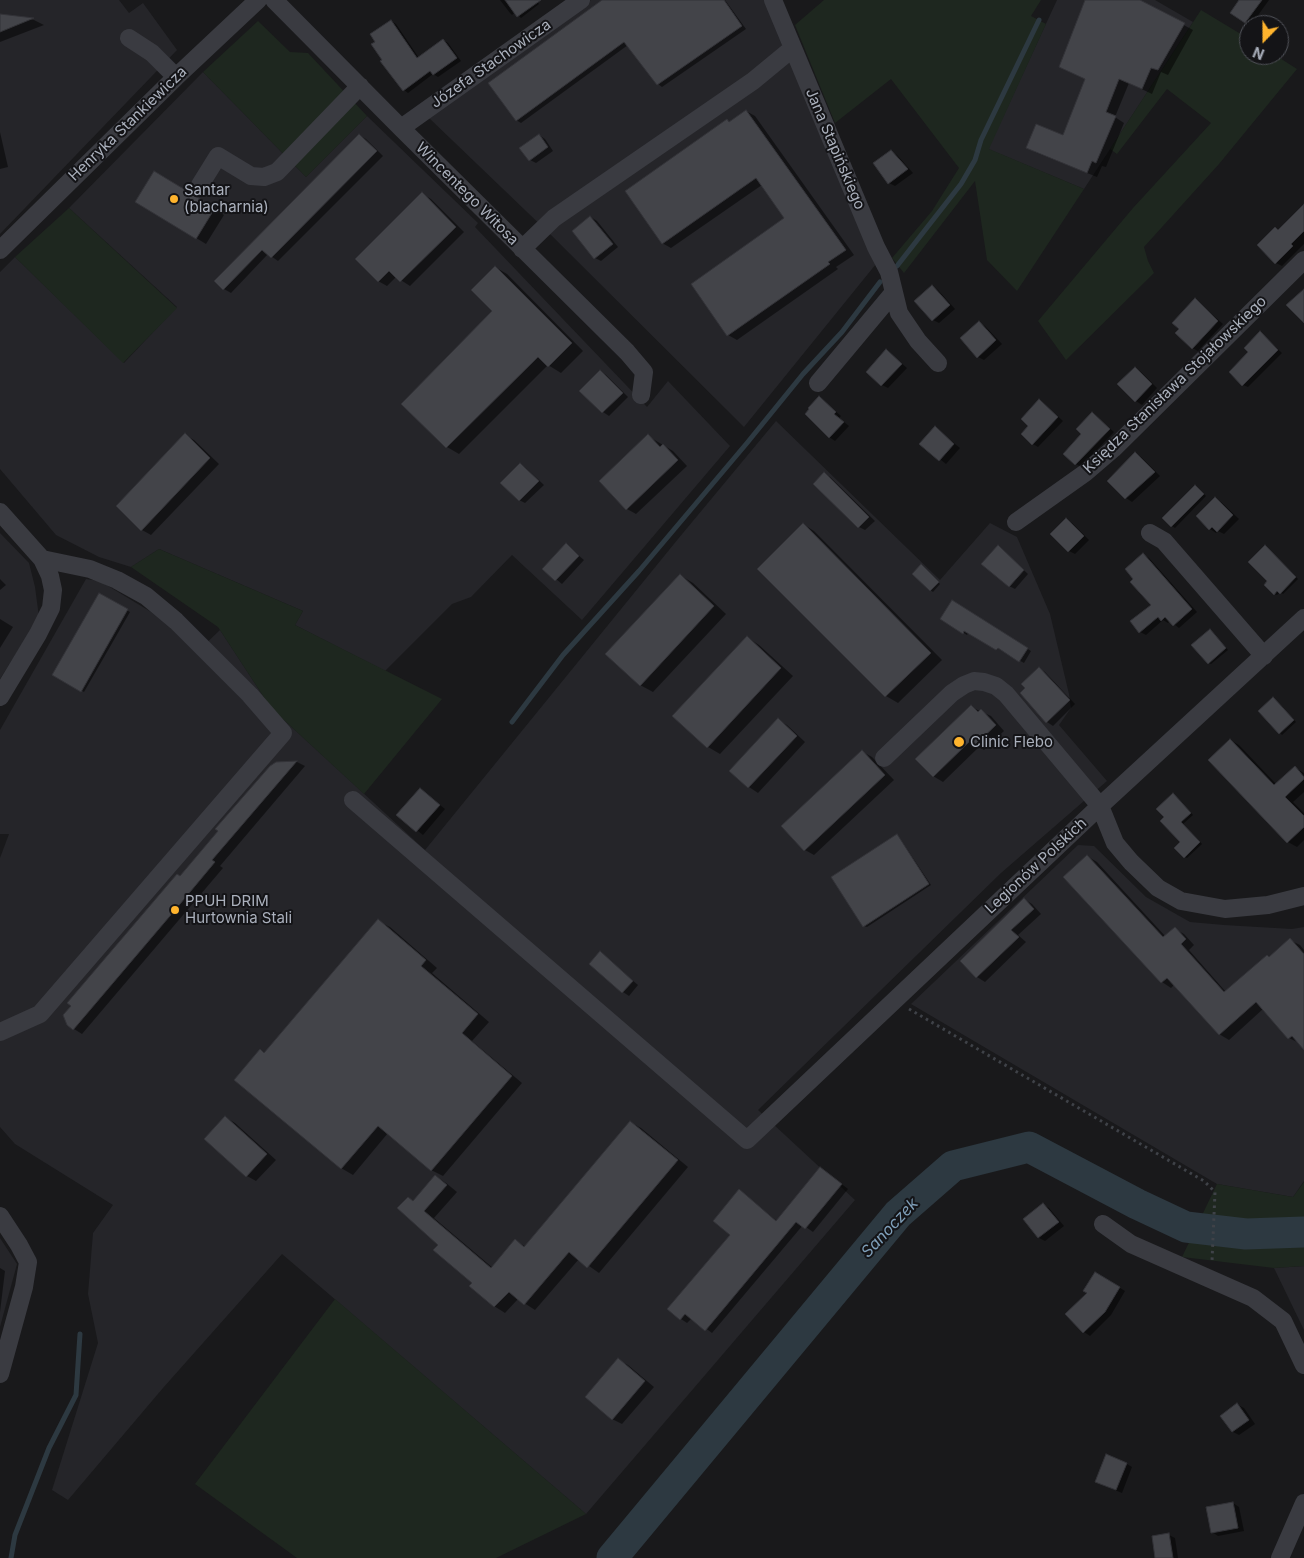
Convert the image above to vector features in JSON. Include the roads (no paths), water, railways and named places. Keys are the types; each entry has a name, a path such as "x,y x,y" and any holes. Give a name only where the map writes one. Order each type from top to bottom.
{"street":[{"name":"Henryka Stankiewicza","path":"0,250 176,77 258,0"},
{"name":"Wincentego Witosa","path":"274,0 400,128 627,352 644,372 641,395"},
{"name":"Józefa Stachowicza","path":"400,128 581,0"},
{"name":"Jana Stapińskiego","path":"773,0 876,247 890,272 899,313 918,341 938,363"},
{"path":"129,38 152,53 176,77"},
{"path":"522,249 554,218 753,81 793,48"},
{"path":"200,185 218,156 251,176 264,177 277,172 360,86"},
{"name":"Księdza Stanisława Stojałowskiego","path":"1016,522 1085,473 1113,449 1304,260"},
{"path":"818,383 894,295"},
{"path":"0,512 42,559 50,576 52,590 50,608 38,634 0,697"},
{"path":"1150,533 1164,541 1264,656"},
{"path":"0,1032 40,1014 282,733 250,695 176,621 146,596 117,580 90,569 42,559"},
{"name":"Legionów Polskich","path":"353,800 747,1140 1100,806 1304,618"},
{"path":"884,758 952,693 974,681 984,682 996,686 1006,694 1100,806 1115,843 1131,862 1158,888 1181,901 1225,909 1268,905 1304,896"},
{"path":"0,1216 19,1244 28,1262 24,1287 0,1374"},
{"path":"1102,1224 1130,1244 1253,1298 1283,1321 1304,1365"},
{"path":"1280,1558 1304,1503"}],"waterway":[{"path":"897,266 961,184 975,160 981,140 1039,20"},
{"path":"512,722 563,655 639,571 803,374 842,332 880,282"},
{"name":"Sanoczek","path":"612,1558 898,1214 953,1166 1029,1147 1137,1204 1186,1227 1246,1234 1304,1232"},
{"path":"11,1558 15,1535 49,1448 76,1395 80,1334"}],"place":[{"name":"Santar (blacharnia)","path":"174,199"},
{"name":"Clinic Flebo","path":"959,742"},
{"name":"PPUH DRIM Hurtownia Stali","path":"175,910"}]}
